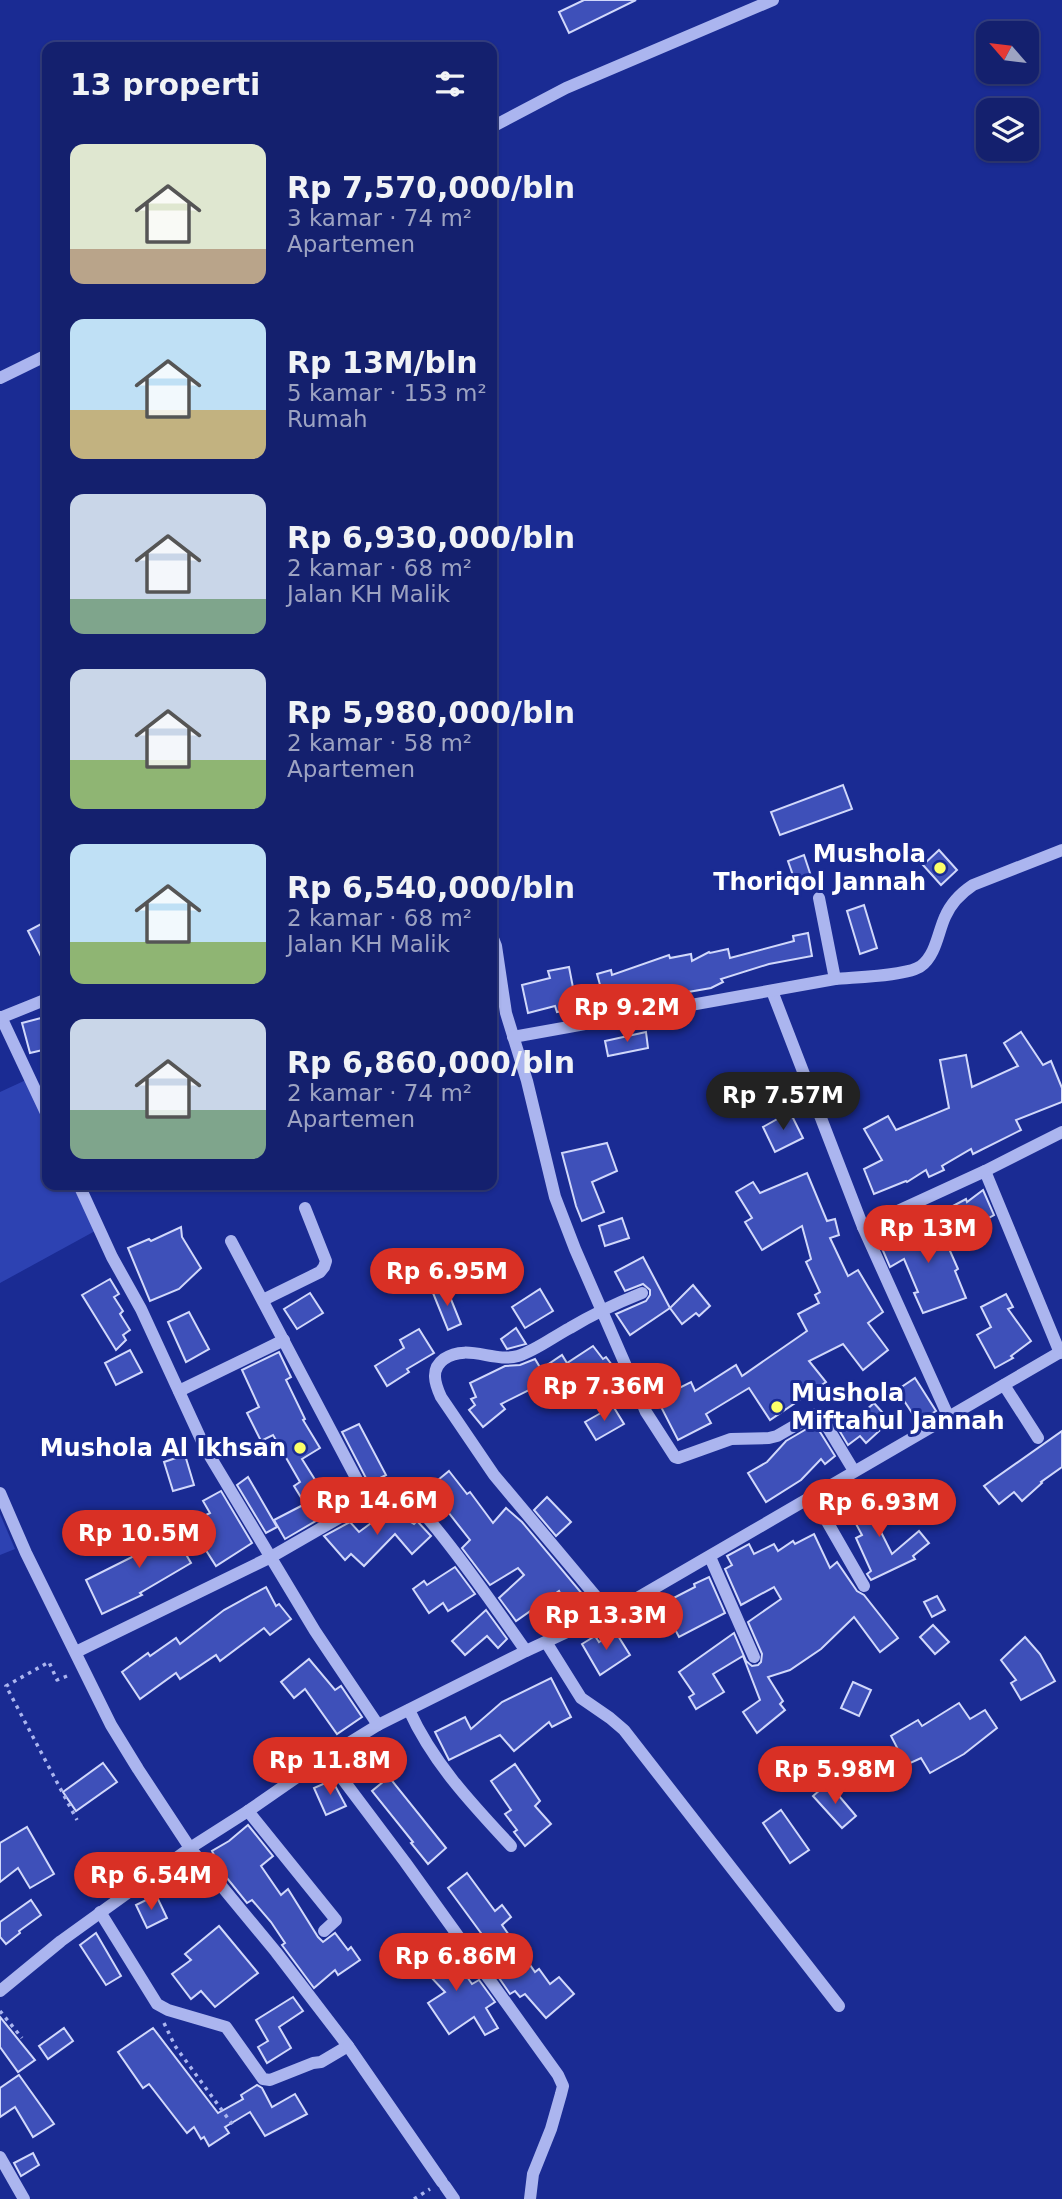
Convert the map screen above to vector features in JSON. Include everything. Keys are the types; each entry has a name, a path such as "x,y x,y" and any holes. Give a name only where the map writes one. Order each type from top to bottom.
{"street":[{"path":"497,124 566,88 773,0"},
{"path":"0,377 42,357"},
{"path":"513,1037 835,979 906,972 923,965 933,950 945,916 960,894 973,884 1062,850"},
{"path":"819,898 835,979"},
{"path":"497,953 506,1013 527,1081 555,1197 575,1250 646,1412 676,1458 731,1440 777,1436 815,1414 822,1418 854,1471"},
{"path":"772,991 863,1227 949,1418"},
{"path":"42,1001 0,1017 42,1105"},
{"path":"863,1227 1062,1132"},
{"path":"0,1991 100,1912 190,1848 378,1725 609,1612 710,1557 1061,1352 985,1171"},
{"path":"81,1190 112,1256 141,1309 205,1448 315,1631 378,1725"},
{"path":"263,1300 320,1272 324,1267 326,1261 305,1208"},
{"path":"232,1241 361,1488 370,1500"},
{"path":"609,1612 494,1475 441,1397 434,1375 443,1359 456,1354 478,1353 500,1358 521,1355 601,1310 642,1293"},
{"path":"179,1391 284,1340"},
{"path":"1004,1385 1038,1438"},
{"path":"76,1652 271,1557 385,1491 393,1489 401,1491 413,1501 435,1527 526,1651"},
{"path":"0,1493 26,1553 111,1725 190,1848 276,1952 348,2046 454,2199"},
{"path":"813,1497 864,1586"},
{"path":"710,1557 754,1657"},
{"path":"546,1642 580,1698 624,1730 839,2006"},
{"path":"409,1710 418,1730 455,1784 511,1846"},
{"path":"326,1757 558,2075 563,2086 562,2094 533,2174 530,2199"},
{"path":"248,1811 336,1920 324,1931"},
{"path":"100,1912 155,2002 161,2007 226,2026 260,2077 265,2080 321,2062 348,2046"},
{"path":"0,2157 24,2199"}],"path":[{"path":"67,1676 57,1680 48,1662 6,1686 77,1820"},
{"path":"161,2007 163,2020 176,2046 235,2128"},
{"path":"0,2011 22,2038"}],"shaded area":[{"path":"26,1080 42,1116 42,1190 76,1190 95,1231 0,1283 0,1092"},
{"path":"0,1514 15,1549 0,1555"}],"building":[{"path":"584,0 636,0 569,33 559,12"},
{"path":"843,785 852,809 780,835 771,812"},
{"name":"Mushola Thoriqol Jannah","path":"939,850 957,870 941,885 923,865"},
{"path":"804,855 811,876 795,881 788,861"},
{"path":"864,905 877,948 860,954 847,911"},
{"path":"41,924 42,958 28,931"},
{"path":"808,933 812,956 769,964 721,979 723,982 711,988 665,996 664,991 607,1010 597,974 611,970 612,975 669,955 670,958 691,954 692,961 709,952 728,949 730,958 794,941 793,936"},
{"path":"569,967 577,1008 557,1012 555,1006 528,1013 522,985 550,978 548,971"},
{"path":"41,1018 42,1050 30,1053 22,1023"},
{"path":"646,1032 648,1048 608,1056 605,1041"},
{"path":"1021,1032 1043,1065 1051,1061 1062,1088 1062,1102 1016,1120 1021,1130 973,1154 971,1149 942,1166 944,1170 929,1177 926,1170 907,1182 874,1194 864,1169 882,1160 864,1129 888,1116 896,1130 949,1108 940,1060 966,1055 972,1087 1018,1066 1004,1043"},
{"path":"790,1112 803,1138 775,1152 763,1127"},
{"path":"607,1143 617,1171 592,1182 604,1212 582,1221 562,1153"},
{"path":"807,1173 827,1221 835,1219 839,1235 830,1238 848,1276 858,1270 883,1312 868,1323 888,1350 863,1370 843,1344 809,1361 826,1382 770,1420 749,1388 706,1414 711,1423 678,1440 657,1399 691,1382 695,1391 736,1365 742,1376 807,1331 798,1314 819,1303 815,1295 820,1292 806,1262 811,1259 802,1226 762,1250 745,1222 752,1218 736,1192 753,1182 760,1193"},
{"path":"983,1190 994,1215 985,1220 983,1215 960,1226 951,1207 966,1199 967,1202"},
{"path":"925,1215 943,1235 958,1269 955,1271 966,1298 923,1313 914,1293 918,1292 904,1259 890,1267 881,1246 917,1231 913,1226"},
{"path":"622,1218 629,1238 605,1246 599,1226"},
{"path":"181,1227 182,1237 201,1268 179,1289 150,1301 128,1248"},
{"path":"643,1257 670,1308 630,1335 616,1314 646,1301 650,1290 643,1284 625,1291 615,1272"},
{"path":"110,1279 119,1294 114,1297 123,1311 120,1314 130,1330 123,1335 126,1340 116,1350 82,1295"},
{"path":"693,1285 710,1306 699,1316 696,1313 682,1324 670,1308"},
{"path":"446,1287 461,1324 448,1330 433,1293"},
{"path":"540,1289 553,1311 525,1328 512,1307"},
{"path":"310,1293 323,1313 297,1329 284,1309"},
{"path":"1006,1294 1013,1307 1008,1309 1031,1341 1011,1356 1013,1358 995,1368 977,1335 991,1327 981,1307"},
{"path":"189,1312 209,1349 186,1362 168,1322"},
{"path":"516,1328 526,1344 507,1349 501,1339"},
{"path":"419,1329 434,1353 407,1369 409,1372 387,1386 375,1366 404,1348 400,1340"},
{"path":"593,1346 615,1369 565,1403 556,1387 542,1395 537,1386 501,1404 505,1409 483,1427 469,1410 475,1405 471,1399 476,1397 470,1383 505,1366 520,1365 535,1359 541,1369 562,1355 567,1363"},
{"path":"130,1350 142,1372 116,1385 105,1363"},
{"path":"279,1352 291,1377 286,1380 305,1419 303,1420 320,1448 302,1459 324,1494 339,1481 348,1497 336,1507 338,1508 285,1539 274,1520 305,1504 294,1486 300,1482 273,1435 261,1441 247,1413 259,1407 242,1370"},
{"path":"915,1378 936,1411 918,1422 897,1390"},
{"path":"874,1403 890,1421 866,1443 860,1436 848,1445 833,1420 837,1417 845,1429"},
{"path":"613,1406 624,1424 596,1440 585,1422"},
{"path":"359,1424 386,1475 369,1484 342,1432"},
{"path":"815,1424 835,1456 825,1464 821,1459 801,1480 766,1502 748,1473 767,1462 786,1441"},
{"path":"1062,1431 1062,1467 1041,1482 1022,1501 1014,1492 999,1504 984,1486"},
{"path":"185,1455 194,1485 173,1491 164,1462"},
{"path":"449,1471 467,1494 470,1492 493,1523 506,1508 522,1522 588,1604 571,1613 559,1591 516,1621 499,1598 524,1575 518,1568 490,1585 462,1548 470,1540 427,1489"},
{"path":"248,1477 277,1527 266,1533 237,1485"},
{"path":"859,1488 892,1554 919,1531 929,1543 913,1556 915,1559 871,1580 867,1574 871,1571 856,1538 862,1535 842,1498"},
{"path":"221,1491 252,1543 216,1566 202,1544 211,1538 200,1518 210,1513 203,1501"},
{"path":"547,1497 571,1522 556,1536 534,1510"},
{"path":"390,1509 414,1524 417,1521 431,1536 412,1554 395,1534 364,1566 351,1554 345,1560 324,1536 350,1522 359,1532"},
{"path":"167,1522 191,1563 140,1593 142,1595 102,1614 86,1580 138,1554 134,1546 157,1532 155,1529"},
{"path":"814,1534 830,1568 837,1562 857,1591 864,1595 898,1638 880,1652 854,1617 821,1649 790,1670 768,1677 783,1701 780,1704 785,1710 757,1733 743,1712 760,1700 743,1656 713,1674 724,1692 696,1709 689,1697 694,1694 679,1672 734,1633 746,1661 752,1666 758,1665 762,1654 748,1622 781,1599 774,1587 741,1605 725,1569 732,1565 727,1556 749,1544 754,1554 774,1544 778,1551 793,1541 795,1544"},
{"path":"455,1567 475,1594 448,1611 443,1603 429,1613 413,1589 424,1581 427,1585"},
{"path":"709,1577 725,1613 679,1637 662,1604"},
{"path":"266,1587 276,1606 279,1604 291,1619 270,1635 264,1628 220,1661 216,1655 180,1679 176,1673 140,1699 122,1672 148,1653 150,1656 176,1638 180,1644 224,1610"},
{"path":"937,1596 945,1610 932,1617 924,1602"},
{"path":"486,1610 507,1639 498,1648 487,1636 465,1655 452,1641"},
{"path":"933,1625 949,1642 935,1654 920,1637"},
{"path":"615,1631 630,1655 600,1675 582,1644 595,1636 599,1642"},
{"path":"1025,1637 1040,1654 1055,1681 1021,1700 1011,1683 1016,1680 1001,1660"},
{"path":"309,1659 335,1690 341,1686 362,1717 337,1734 305,1689 294,1698 281,1682"},
{"path":"551,1678 571,1717 552,1727 549,1722 514,1751 500,1735 449,1760 435,1732 465,1717 471,1729 502,1702"},
{"path":"853,1682 871,1690 859,1716 841,1708"},
{"path":"959,1703 970,1719 985,1710 997,1728 964,1754 930,1773 921,1758 906,1765 891,1736 918,1720 922,1726"},
{"path":"103,1763 117,1782 76,1811 63,1792"},
{"path":"515,1764 540,1801 535,1806 551,1824 525,1846 505,1814 511,1810 491,1781"},
{"path":"389,1777 446,1848 428,1864 372,1791"},
{"path":"332,1780 346,1806 326,1815 314,1788"},
{"path":"828,1783 856,1816 842,1828 813,1796"},
{"path":"781,1810 809,1850 790,1863 763,1823"},
{"path":"248,1825 273,1856 261,1866 281,1895 288,1889 323,1942 335,1933 348,1950 351,1947 360,1960 338,1975 335,1970 314,1988 282,1945 285,1943 271,1922 252,1900 247,1903 210,1857 214,1855 212,1851"},
{"path":"27,1827 54,1874 30,1888 18,1868 0,1882 0,1843"},
{"path":"467,1873 495,1911 502,1905 511,1917 502,1925 535,1972 539,1969 550,1984 559,1977 574,1994 546,2018 525,1994 520,1997 515,1991 510,1994 495,1972 502,1968 485,1947 489,1944 448,1888"},
{"path":"156,1895 167,1918 147,1928 136,1905"},
{"path":"31,1900 41,1915 6,1944 0,1937 0,1922"},
{"path":"219,1926 258,1973 215,2007 201,1991 191,1999 172,1974 191,1960 185,1954"},
{"path":"96,1933 121,1976 106,1985 80,1945"},
{"path":"436,1942 472,1984 479,1980 495,2002 486,2008 498,2028 485,2035 474,2017 449,2034 428,2003 445,1992 416,1961"},
{"path":"293,1997 303,2011 279,2027 291,2048 267,2063 258,2047 268,2041 256,2020"},
{"path":"0,2017 35,2060 18,2072 0,2047"},
{"path":"64,2028 73,2041 48,2059 39,2046"},
{"path":"153,2028 218,2113 243,2099 241,2095 257,2085 262,2088 272,2107 295,2094 307,2114 265,2136 250,2112 225,2127 229,2133 209,2146 194,2127 187,2133 149,2084 143,2088 118,2052"},
{"path":"19,2075 54,2124 33,2137 15,2107 0,2117 0,2088"},
{"path":"33,2153 39,2165 21,2176 14,2163"}],"place":[{"name":"Mushola Thoriqol Jannah","path":"940,868"},
{"name":"Mushola Miftahul Jannah","path":"777,1407"},
{"name":"Mushola Al Ikhsan","path":"300,1448"}]}
